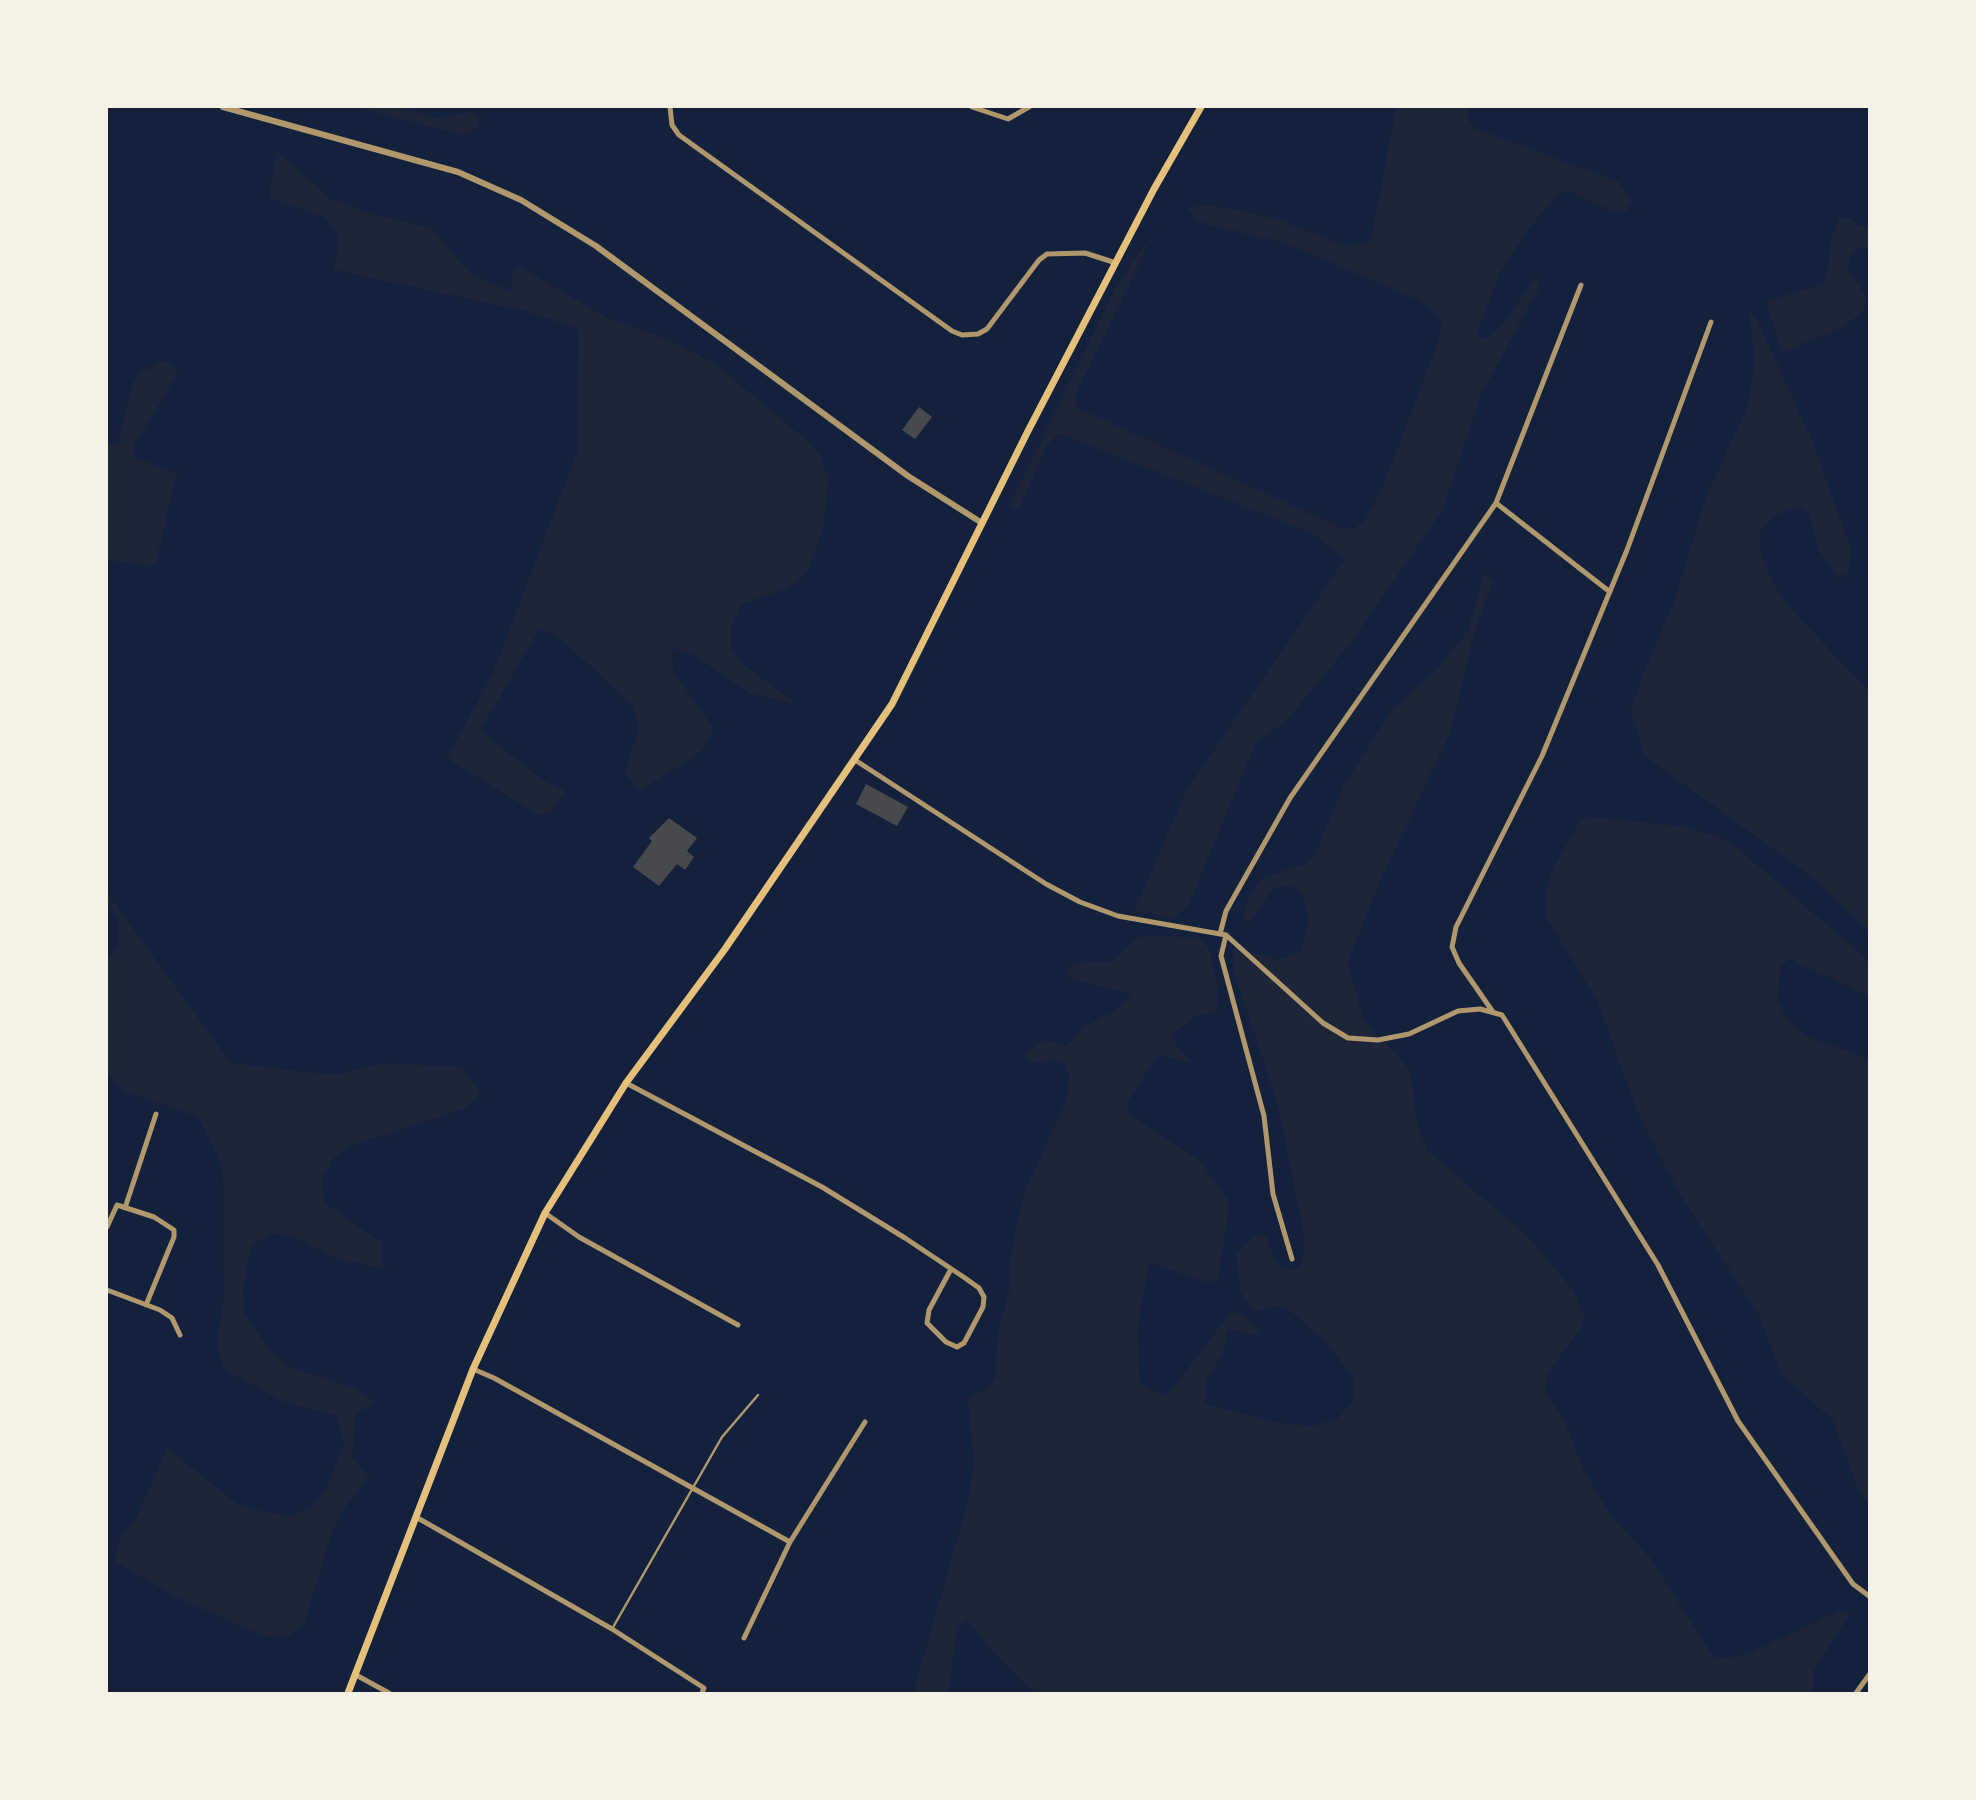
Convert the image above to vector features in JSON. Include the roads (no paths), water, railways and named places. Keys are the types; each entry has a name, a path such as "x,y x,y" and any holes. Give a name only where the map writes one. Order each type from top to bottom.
{"main road":[{"path":"348,1693 472,1370 545,1213 626,1083 729,943 892,704 1116,264 1201,107"}],"street":[{"path":"223,107 433,164 521,200 596,246 908,476 982,523"},
{"path":"670,107 672,125 679,135 941,323 962,335 978,334 987,329 1039,260 1047,254 1084,253 1116,264"},
{"path":"972,107 994,117 1008,119 1029,107"},
{"path":"1292,1259 1273,1195 1264,1116 1221,956 1226,911 1290,798 1496,503 1581,285"},
{"path":"1493,1012 1459,963 1452,947 1456,927 1542,756 1610,592 1711,323"},
{"path":"1496,503 1610,592"},
{"path":"855,760 1046,884 1080,902 1118,916 1223,934 1323,1023 1348,1038 1378,1040 1409,1034 1458,1011 1480,1009 1502,1015 1658,1265 1738,1421 1853,1584 1869,1596"},
{"path":"626,1083 822,1187 951,1269 979,1288 984,1297 983,1307 964,1343 957,1347 946,1342 927,1323 929,1310 951,1269"},
{"path":"125,1208 156,1114"},
{"path":"107,1227 117,1205 154,1217 174,1230 174,1237 146,1305"},
{"path":"545,1213 579,1237 738,1325"},
{"path":"107,1290 172,1318 180,1335"},
{"path":"472,1370 494,1378 790,1542"},
{"path":"744,1638 790,1542 865,1422"},
{"path":"415,1517 612,1629 703,1690"},
{"path":"356,1675 389,1693"},
{"path":"1856,1693 1869,1675"}],"lane":[{"path":"612,1629 722,1437 758,1395"}]}
